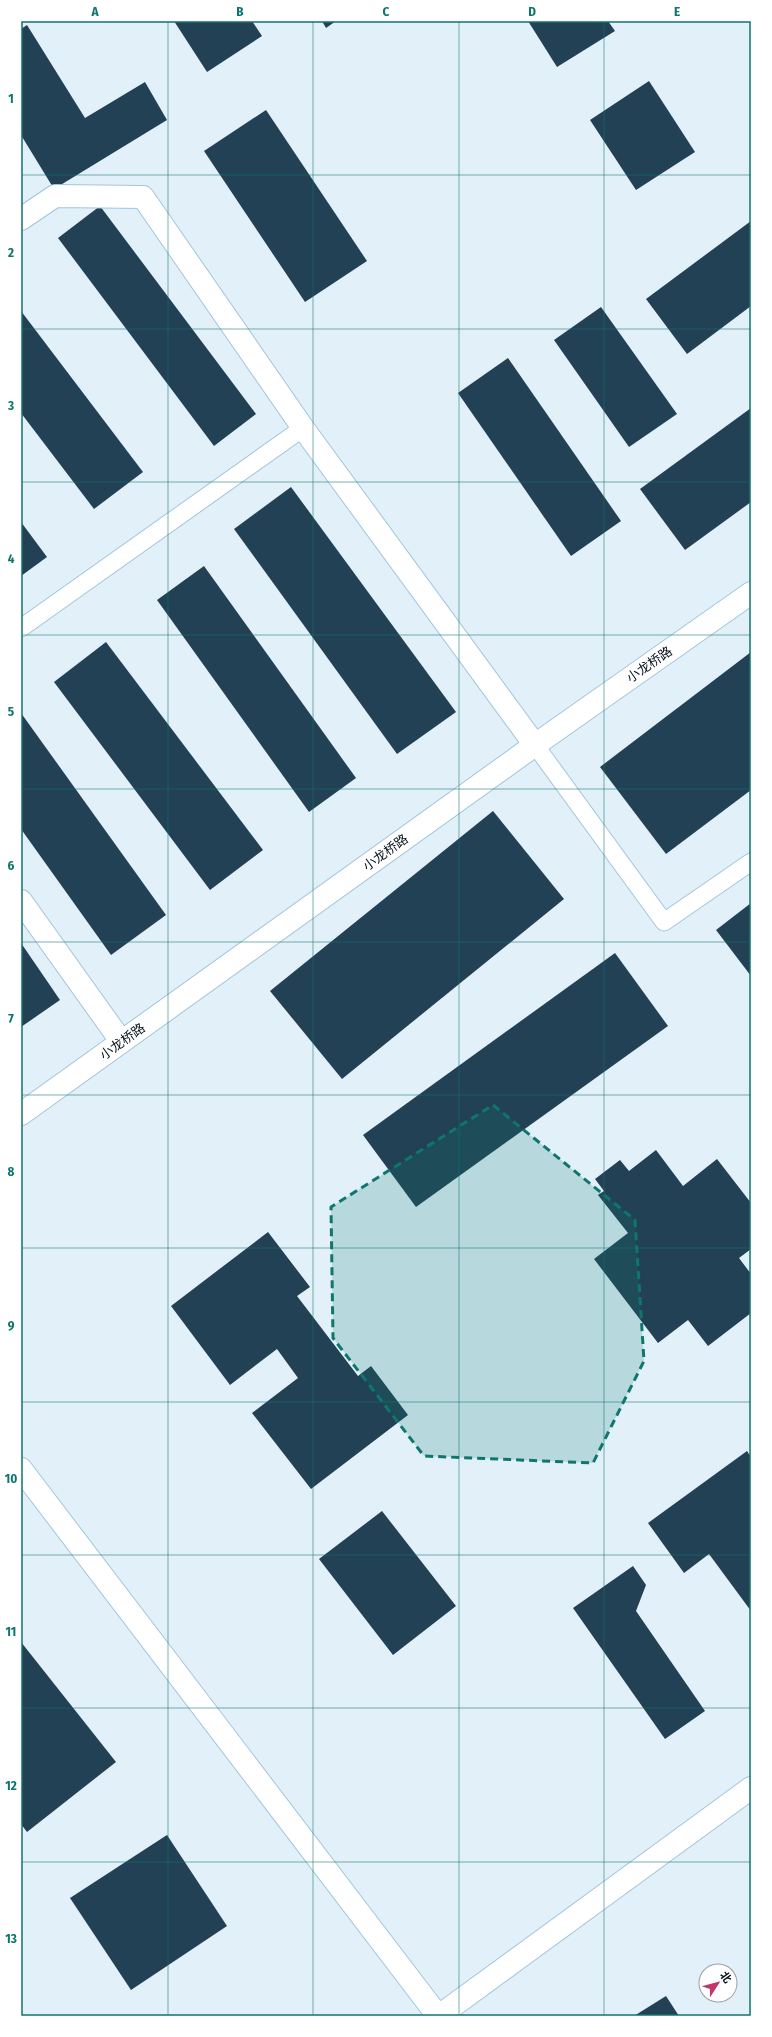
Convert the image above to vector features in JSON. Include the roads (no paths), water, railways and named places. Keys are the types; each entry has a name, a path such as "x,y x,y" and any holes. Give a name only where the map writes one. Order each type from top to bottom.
{"street":[{"path":"21,219 55,196 143,197 303,428 535,745"},
{"name":"小龙桥路","path":"21,1114 535,745 751,593"},
{"path":"21,901 121,1041"},
{"path":"21,1469 438,2016 751,1788"}],"lane":[{"path":"21,628 303,428"},
{"path":"535,745 664,922 751,862"}]}
